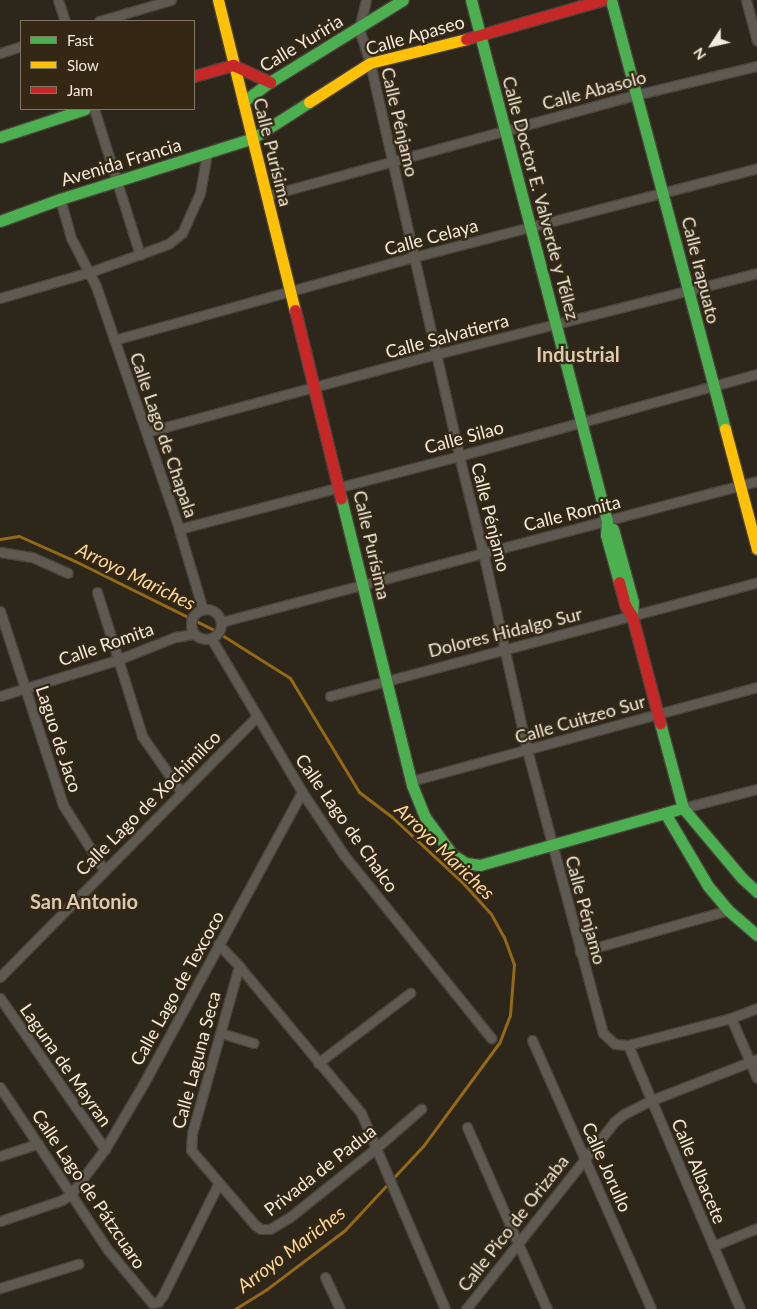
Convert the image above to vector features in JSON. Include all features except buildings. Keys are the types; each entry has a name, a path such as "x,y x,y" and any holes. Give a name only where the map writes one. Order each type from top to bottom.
{"street":[{"path":"58,0 65,20"},
{"path":"101,20 171,0"},
{"name":"Calle Purísima","path":"218,0 411,781 421,808 436,835 452,854 466,863 490,863 684,808"},
{"path":"359,28 366,0"},
{"name":"Calle Yuriria","path":"244,102 270,82 403,0"},
{"name":"Calle Doctor E. Valverde y Téllez","path":"471,0 607,521 614,531 634,602 632,616 660,713 684,808"},
{"name":"Calle Apaseo","path":"253,138 370,63 480,35 602,0"},
{"name":"Calle Irapuato","path":"611,0 713,385 742,486 757,549"},
{"path":"746,0 757,41"},
{"name":"Calle Pénjamo","path":"359,28 370,63 459,456 506,650 526,750 551,846 603,1033 615,1044 628,1045"},
{"path":"0,53 20,46"},
{"path":"195,76 233,65 270,82"},
{"name":"Calle Abasolo","path":"266,196 635,95 757,66"},
{"path":"0,137 82,110"},
{"path":"94,110 140,255"},
{"name":"Avenida Francia","path":"0,221 253,138"},
{"path":"0,298 90,272 168,244 182,233 200,194 207,153"},
{"name":"Calle Celaya","path":"114,340 290,293 414,257 757,168"},
{"path":"60,200 71,238 90,272"},
{"name":"Calle Lago de Chapala","path":"90,272 147,432 179,529 200,611"},
{"name":"Calle Salvatierra","path":"147,432 314,389 437,354 757,273"},
{"name":"Calle Silao","path":"179,529 340,488 757,374"},
{"name":"Calle Romita","path":"221,624 483,552 757,481"},
{"path":"0,552 32,557 68,573"},
{"name":"Dolores Hidalgo Sur","path":"330,696 387,679 506,650 757,582"},
{"path":"97,592 142,736 181,792"},
{"name":"Laguo de Jaco","path":"0,611 63,805 104,870"},
{"path":"200,611 213,611 221,624 212,638 204,639 194,634 191,622 200,611"},
{"name":"Calle Romita","path":"0,696 117,660 175,637 194,634"},
{"name":"Calle Lago de Chalco","path":"212,638 302,792 373,894 491,1038"},
{"name":"Calle Cuitzeo Sur","path":"411,781 757,687"},
{"name":"Calle Lago de Xochimilco","path":"0,977 257,716"},
{"path":"757,789 684,808 742,878 757,892"},
{"name":"Calle Lago de Texcoco","path":"71,1194 105,1149 145,1081 302,792"},
{"path":"665,812 708,886 728,910 757,935"},
{"path":"580,952 728,910"},
{"path":"218,944 239,966 361,1113 386,1176 445,1309"},
{"name":"Calle Laguna Seca","path":"218,1184 190,1150 192,1133 239,966"},
{"path":"318,1063 410,993"},
{"name":"Laguna de Mayran","path":"0,998 105,1149"},
{"path":"628,1045 731,1018 757,1008"},
{"path":"731,1018 754,1060 757,1078"},
{"path":"221,1033 254,1043"},
{"name":"Calle Jorullo","path":"532,1040 586,1158 651,1309"},
{"name":"Calle Albacete","path":"628,1045 740,1309"},
{"name":"Calle Pico de Orizaba","path":"466,1309 614,1122 624,1114 652,1100 754,1060"},
{"name":"Calle Lago de Pátzcuaro","path":"0,1087 108,1250 144,1296 152,1303 156,1303 163,1294 218,1184"},
{"name":"Privada de Padua","path":"218,1184 256,1225 261,1229 270,1230 290,1217 376,1148 420,1109"},
{"path":"467,1126 547,1309"},
{"path":"0,1156 38,1144"},
{"path":"0,1221 49,1205 71,1194"},
{"path":"713,1246 757,1228"},
{"path":"0,1288 78,1264"},
{"path":"325,1277 340,1309"}],"waterway":[{"name":"Arroyo Mariches","path":"0,539 19,536 75,561 214,630 290,678 359,792 392,817 462,882 491,914 504,937 514,964 510,1015 499,1043 423,1146 345,1230 267,1289 235,1309"}],"traffic: fast":[{"path":"243,102 270,82 403,0"},
{"path":"471,0 607,521 606,535 619,582"},
{"path":"611,0 725,429"},
{"path":"0,221 60,199 253,138 309,102"},
{"path":"0,137 82,110"},
{"path":"341,498 412,785 425,817 452,854 466,863 480,865 683,808"},
{"path":"613,529 633,602 632,616"},
{"path":"660,723 683,808 742,878 757,892"},
{"path":"665,813 708,886 728,910 757,935"}],"traffic: slow":[{"path":"218,0 295,310"},
{"path":"309,102 370,63 466,39"},
{"path":"725,429 757,549"}],"traffic: jam":[{"path":"466,39 602,0"},
{"path":"195,76 233,65 270,82"},
{"path":"295,310 341,498"},
{"path":"619,582 625,605 632,616 660,723"}],"district":[{"name":"Industrial","path":"578,354"},
{"name":"San Antonio","path":"84,901"}]}
